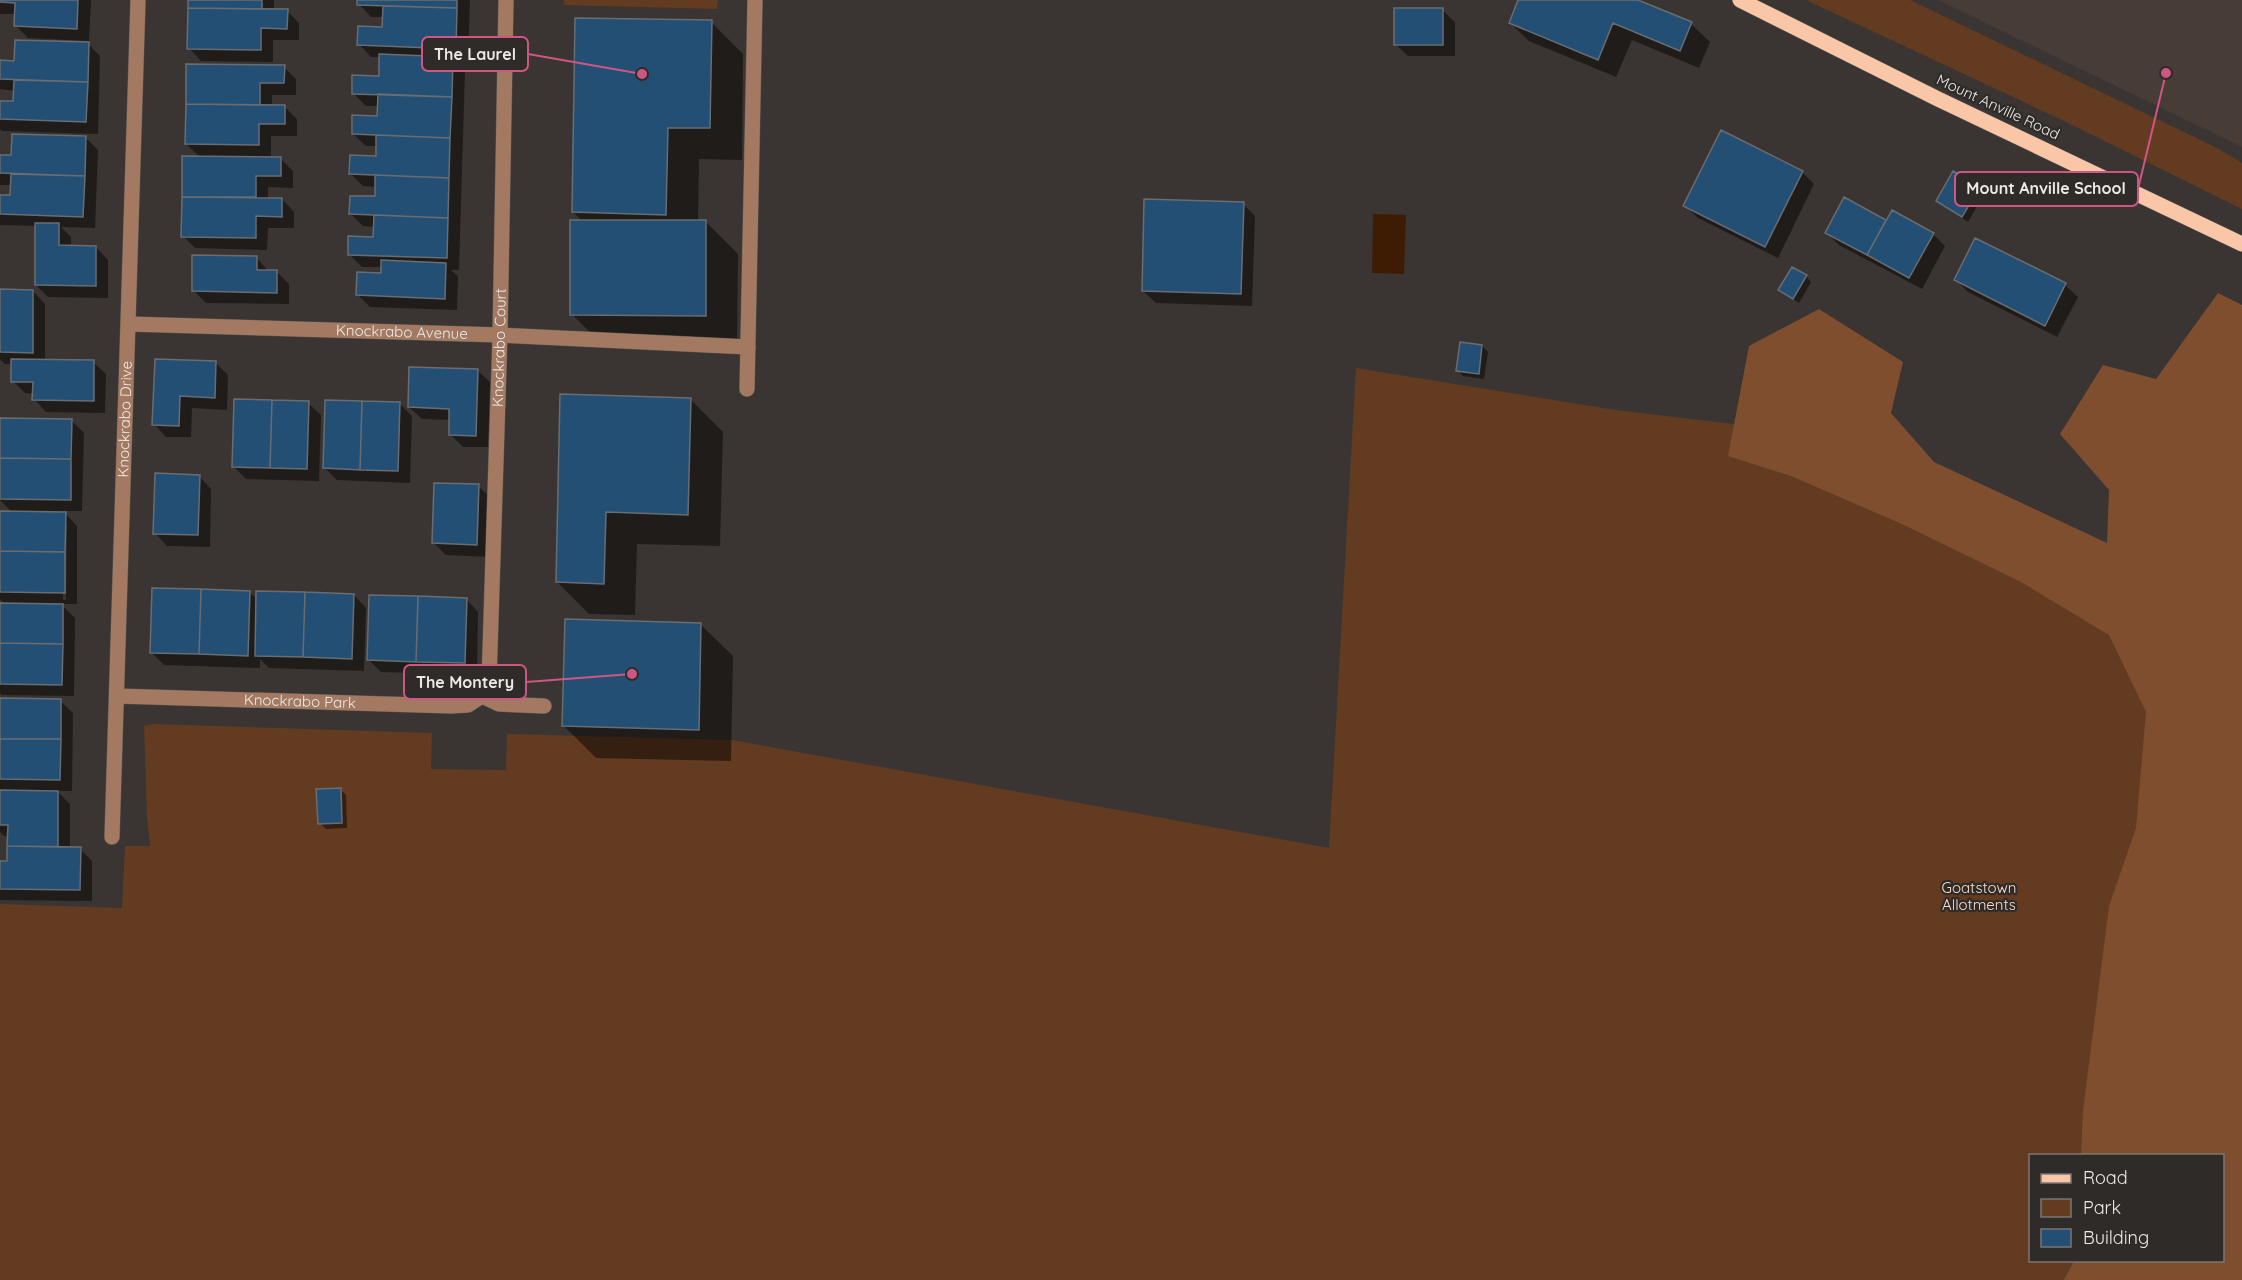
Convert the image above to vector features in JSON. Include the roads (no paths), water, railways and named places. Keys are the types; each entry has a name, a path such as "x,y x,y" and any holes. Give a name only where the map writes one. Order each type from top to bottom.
{"main road":[{"name":"Mount Anville Road","path":"1740,0 1938,99 2242,244"}],"street":[{"name":"Knockrabo Drive","path":"112,837 138,0"},
{"name":"Knockrabo Court","path":"482,696 489,681 500,335 506,0"},
{"path":"747,388 755,0"},
{"name":"Knockrabo Avenue","path":"129,324 500,335 748,347"},
{"name":"Knockrabo Park","path":"117,696 451,706 468,705 482,696"},
{"path":"482,696 499,704 544,706"}],"place":[{"name":"Mount Anville School","path":"2166,73"},
{"name":"The Laurel","path":"642,74"},
{"name":"The Montery","path":"632,674"}],"park label":[{"name":"Goatstown Allotments","path":"1979,896"}]}
